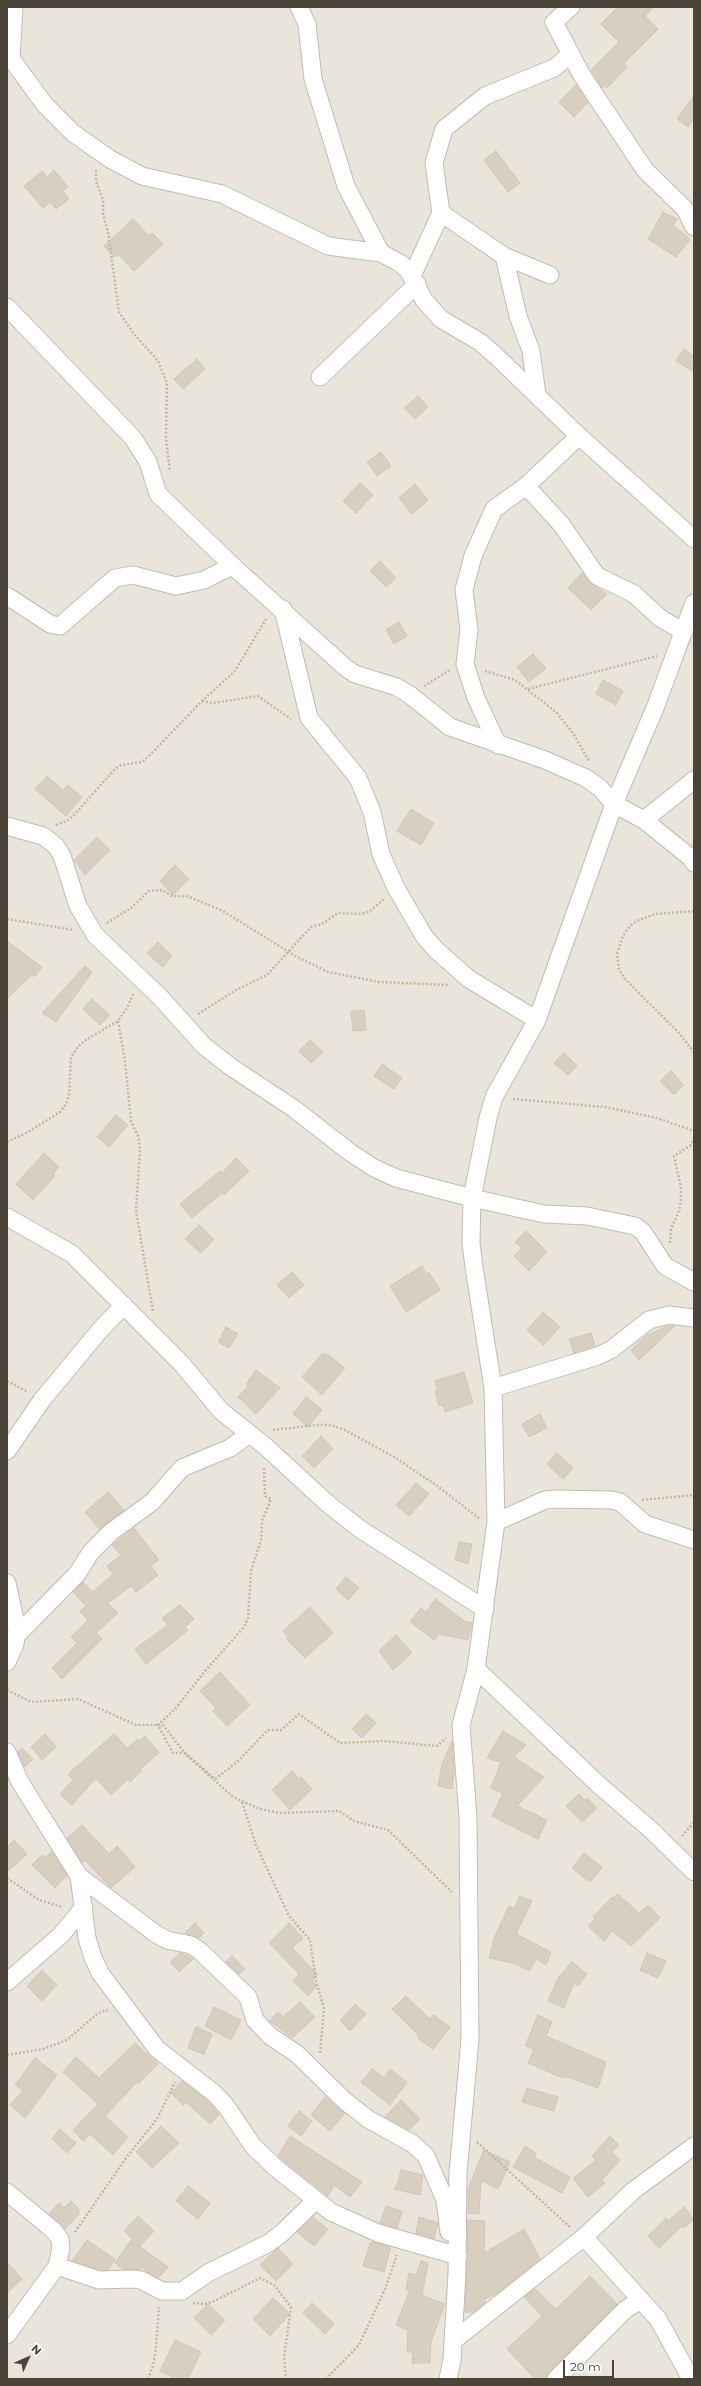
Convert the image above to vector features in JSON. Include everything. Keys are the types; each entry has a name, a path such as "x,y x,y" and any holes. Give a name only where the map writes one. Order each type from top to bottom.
{"street":[{"path":"14,7 9,55 45,105 73,133 110,159 142,176 180,183 222,194 328,246 381,253 400,263 415,280 424,300 441,319 480,342 579,436 694,539"},
{"path":"299,7 307,24 313,79 346,186 381,253"},
{"path":"571,7 554,22 581,74 645,170 684,209 694,227"},
{"path":"320,377 415,280 441,213 434,163 444,129 485,96 554,68 571,54"},
{"path":"441,213 504,256 550,275"},
{"path":"504,256 518,316 531,351 537,395"},
{"path":"7,307 133,438 148,462 158,494 232,566 279,606 346,668 355,674 397,687 410,695 450,727 572,770 600,788 614,804 644,820 691,858 694,863"},
{"path":"498,745 476,698 466,667 468,630 464,590 473,556 494,509 526,486 579,436"},
{"path":"526,486 561,524 596,576 634,594 660,618 684,632"},
{"path":"7,596 50,624 60,626 115,578 133,575 176,586 204,580 232,566"},
{"path":"448,2379 452,2360 453,2341 454,2255 458,2173 470,2039 468,1818 462,1725 476,1669 496,1527 494,1388 473,1261 472,1198 488,1118 494,1097 537,1020 614,804 677,651 694,603"},
{"path":"279,606 299,671 307,713 316,728 358,778 372,812 381,854 396,888 424,936 447,961 470,979 537,1020"},
{"path":"644,820 694,780"},
{"path":"7,826 43,836 56,846 62,856 78,906 95,935 135,973 204,1046 232,1067 293,1108 351,1153 374,1168 396,1178 472,1198 544,1214 586,1216 635,1226 643,1232 664,1264 670,1270 694,1282"},
{"path":"7,1216 72,1254 181,1363 220,1411 248,1435 265,1446 341,1515 485,1610"},
{"path":"7,1451 42,1400 100,1330 124,1305"},
{"path":"494,1388 598,1356 612,1349 649,1320 669,1315 694,1318"},
{"path":"16,1636 78,1574 91,1552 111,1532 152,1502 182,1468 230,1448 248,1435"},
{"path":"496,1527 536,1504 554,1498 611,1500 620,1502 645,1524 694,1540"},
{"path":"7,1583 16,1629 15,1644 7,1662"},
{"path":"476,1669 599,1785 650,1829 694,1872"},
{"path":"7,1752 20,1782 79,1876 156,1934 167,1940 191,1945 200,1951 248,1997 255,2020 270,2036 297,2054 318,2075 368,2119 413,2144 426,2156 445,2200 454,2255"},
{"path":"79,1876 87,1938 92,1955 100,1973 157,2049 214,2093 226,2106 253,2146 276,2168 331,2212 354,2224 402,2241 454,2255"},
{"path":"7,1982 61,1935 83,1909"},
{"path":"453,2341 584,2237 634,2190 694,2146"},
{"path":"7,2192 53,2230 60,2239 61,2248 57,2266 7,2335"},
{"path":"57,2266 99,2280 141,2280 169,2291 187,2289 208,2273 269,2243 282,2233 316,2200"},
{"path":"584,2237 664,2327 691,2379"},
{"path":"556,2379 626,2309 641,2300"}],"path":[{"path":"110,159 100,162 97,167 96,181 103,200 103,214 108,232 119,312 125,323 163,370 167,383 166,438 171,474"},
{"path":"51,827 70,818 88,801 115,769 121,765 142,762 151,754 202,701 239,667 279,606"},
{"path":"528,690 677,651"},
{"path":"410,695 447,671 466,667 503,675 515,680 560,716 573,733 590,763"},
{"path":"202,701 213,703 258,696 294,721 316,728"},
{"path":"177,1016 206,1011 236,990 267,975 311,927 322,924 338,913 360,914 369,912 396,888"},
{"path":"7,919 95,935 114,917 131,908 149,891 155,889 162,890 172,896 187,896 209,904 289,952 328,972 358,980 434,986 456,985 470,979"},
{"path":"694,911 656,914 637,921 630,926 623,936 617,954 619,970 625,979 678,1032 694,1052"},
{"path":"7,1142 28,1132 60,1112 69,1096 72,1058 76,1049 84,1041 118,1021 127,1008 133,993 135,973"},
{"path":"118,1021 126,1061 128,1108 140,1149 136,1210 141,1249 149,1277 157,1339"},
{"path":"494,1097 605,1107 656,1118 694,1132"},
{"path":"664,1264 681,1200 681,1188 674,1156 690,1145 694,1140"},
{"path":"7,1381 42,1400"},
{"path":"248,1435 316,1425 338,1427 394,1457 496,1527"},
{"path":"158,1725 175,1709 202,1675 244,1627 248,1618 251,1571 261,1540 262,1521 271,1499 265,1496 263,1484 265,1446"},
{"path":"620,1502 694,1495"},
{"path":"7,1690 31,1702 78,1699 136,1725 164,1725 184,1752 215,1779 236,1763 268,1730 281,1730 299,1714 340,1743 383,1741 437,1746 462,1725"},
{"path":"158,1725 173,1753 184,1753 216,1784 233,1797 260,1810 279,1813 339,1811 354,1821 388,1830 447,1889 469,1901"},
{"path":"242,1801 254,1839 289,1916 310,1940 316,1981 324,2008 318,2075"},
{"path":"7,1878 39,1900 83,1909"},
{"path":"7,2055 43,2049 67,2040 101,2011 114,2011 132,2017"},
{"path":"61,2248 157,2119 169,2092 183,2070"},
{"path":"463,2130 520,2179 555,2215 584,2237"},
{"path":"326,2379 354,2352 368,2329 393,2268 402,2241"},
{"path":"148,2379 154,2360 169,2291 189,2302 205,2304 250,2281 260,2278 266,2279 282,2294 291,2307 284,2358 286,2379"}],"shaded area":[{"path":"7,7 694,7 694,2379 7,2379"}],"building":[{"path":"618,7 654,7 645,16 658,29 624,63 627,67 607,88 605,85 602,88 591,70 619,42 601,24"},
{"path":"576,85 588,102 574,117 559,102"},
{"path":"694,96 694,119 688,127 677,119"},
{"path":"496,151 520,183 508,192 484,160"},
{"path":"54,170 68,187 63,191 69,199 56,209 50,202 43,208 24,186 42,171 47,177"},
{"path":"663,212 677,219 673,225 690,239 676,257 648,239"},
{"path":"133,219 149,236 152,233 163,244 134,271 118,254 114,257 104,246"},
{"path":"684,349 694,356 694,372 676,361"},
{"path":"197,359 205,369 183,389 174,379"},
{"path":"418,396 428,407 415,419 404,408"},
{"path":"381,452 391,466 377,476 367,462"},
{"path":"360,483 373,495 356,513 343,501"},
{"path":"415,484 428,500 412,514 399,498"},
{"path":"380,561 396,578 386,587 370,571"},
{"path":"582,573 589,582 607,594 591,610 568,588"},
{"path":"399,622 407,636 394,644 386,630"},
{"path":"533,654 546,668 529,682 517,667"},
{"path":"603,680 623,691 616,705 596,694"},
{"path":"47,776 63,790 68,785 82,797 66,816 35,789"},
{"path":"411,809 434,823 421,845 397,831"},
{"path":"97,837 110,850 85,875 74,860"},
{"path":"175,865 189,879 173,895 160,881"},
{"path":"7,941 42,967 35,976 30,976 7,999"},
{"path":"158,942 172,956 163,967 147,953"},
{"path":"85,966 92,972 56,1022 42,1013"},
{"path":"92,999 110,1015 100,1025 83,1009"},
{"path":"364,1010 366,1030 353,1031 351,1011"},
{"path":"310,1040 323,1052 311,1063 299,1051"},
{"path":"564,1053 577,1066 568,1075 554,1063"},
{"path":"382,1064 402,1078 394,1089 374,1076"},
{"path":"671,1071 684,1085 674,1095 660,1081"},
{"path":"116,1115 128,1125 109,1147 97,1137"},
{"path":"44,1153 59,1167 53,1174 55,1176 33,1200 16,1184"},
{"path":"236,1158 249,1171 224,1195 222,1193 192,1218 180,1204 220,1171 222,1173"},
{"path":"199,1225 214,1239 201,1253 185,1239"},
{"path":"526,1231 547,1252 529,1271 514,1256 522,1248 515,1242"},
{"path":"422,1266 427,1274 429,1272 440,1290 406,1312 390,1286"},
{"path":"292,1272 304,1285 289,1298 277,1285"},
{"path":"543,1312 560,1327 543,1345 527,1330"},
{"path":"667,1326 675,1326 639,1360 631,1350 646,1336"},
{"path":"226,1327 238,1334 229,1348 218,1342"},
{"path":"591,1333 595,1346 574,1353 569,1339"},
{"path":"322,1354 327,1354 345,1368 322,1395 302,1377"},
{"path":"256,1370 280,1388 256,1414 238,1397 248,1386 246,1384"},
{"path":"464,1372 473,1403 445,1412 443,1405 439,1406 435,1391 438,1390 435,1381"},
{"path":"306,1397 322,1410 308,1427 293,1414"},
{"path":"540,1414 547,1428 529,1437 522,1424"},
{"path":"321,1436 333,1449 314,1468 302,1456"},
{"path":"557,1453 573,1468 563,1479 547,1464"},
{"path":"416,1483 429,1494 409,1516 396,1505"},
{"path":"108,1492 124,1510 99,1529 85,1512"},
{"path":"134,1528 159,1560 151,1566 158,1575 136,1592 131,1586 108,1603 118,1613 96,1633 102,1639 62,1679 52,1668 77,1643 71,1637 88,1620 80,1611 86,1606 73,1592 83,1582 93,1592 113,1574 107,1566 121,1555 112,1545"},
{"path":"459,1542 472,1544 468,1564 455,1560"},
{"path":"346,1577 359,1588 348,1600 336,1589"},
{"path":"435,1599 464,1621 472,1623 468,1640 439,1634 434,1640 410,1622 421,1608 426,1612"},
{"path":"180,1605 194,1619 185,1627 188,1630 146,1664 135,1649 168,1625 162,1618"},
{"path":"310,1607 333,1633 305,1658 286,1639 288,1637 283,1631"},
{"path":"396,1635 412,1653 393,1670 379,1651"},
{"path":"220,1672 250,1705 227,1726 213,1711 216,1708 200,1691"},
{"path":"366,1714 376,1723 362,1738 352,1729"},
{"path":"503,1731 526,1745 514,1757 544,1777 517,1806 547,1820 538,1839 492,1816 503,1793 491,1788 501,1762 487,1758"},
{"path":"45,1734 56,1747 42,1760 31,1747"},
{"path":"114,1734 127,1748 138,1739 140,1741 145,1736 159,1753 140,1769 142,1770 130,1782 128,1779 111,1795 96,1778 72,1805 60,1794 73,1780 68,1774"},
{"path":"452,1741 454,1771 452,1789 438,1786 442,1764"},
{"path":"22,1748 33,1759 25,1767 18,1752"},
{"path":"292,1771 299,1779 301,1777 312,1789 290,1810 272,1790"},
{"path":"579,1794 585,1800 587,1798 597,1808 582,1822 566,1806"},
{"path":"82,1825 109,1854 117,1846 135,1867 111,1888 85,1860 82,1863 67,1838"},
{"path":"14,1840 27,1854 7,1872 7,1847"},
{"path":"52,1852 67,1875 55,1888 32,1865 42,1855 45,1858"},
{"path":"584,1853 602,1867 590,1882 572,1868"},
{"path":"618,1894 639,1913 648,1905 660,1918 631,1946 612,1931 604,1941 588,1926 595,1919 593,1917 612,1897 614,1898"},
{"path":"520,1896 532,1901 516,1934 551,1952 546,1965 536,1959 530,1971 516,1964 489,1958 494,1938 509,1906 514,1909"},
{"path":"195,1923 204,1933 199,1938 185,1933"},
{"path":"289,1923 303,1938 292,1948 318,1975 312,1981 317,1986 308,1996 293,1981 299,1974 269,1943"},
{"path":"180,1953 193,1959 179,1972 170,1962"},
{"path":"647,1953 666,1961 658,1978 640,1970"},
{"path":"232,1956 245,1969 239,1974 226,1962"},
{"path":"572,1962 587,1974 578,1986 574,1983 564,2008 548,2001 558,1978"},
{"path":"42,1970 57,1985 42,2001 27,1986"},
{"path":"406,1996 430,2019 433,2015 450,2027 433,2049 417,2038 419,2036 392,2009"},
{"path":"300,2002 315,2017 292,2038 270,2021 278,2012 283,2017"},
{"path":"355,2004 366,2014 350,2031 340,2021"},
{"path":"214,2007 241,2020 231,2040 205,2026"},
{"path":"538,2015 552,2022 546,2036 606,2062 598,2088 564,2076 563,2078 528,2063 534,2049 525,2046"},
{"path":"196,2027 212,2034 204,2054 188,2048"},
{"path":"135,2043 158,2064 138,2084 137,2082 105,2116 128,2137 113,2155 90,2134 83,2141 73,2130 98,2104 63,2072 76,2057 99,2078"},
{"path":"35,2058 57,2075 25,2118 10,2105 23,2091 15,2085"},
{"path":"372,2069 384,2078 390,2069 407,2082 390,2105 361,2082"},
{"path":"182,2081 204,2098 219,2114 210,2124 186,2102 183,2105 171,2093"},
{"path":"527,2088 558,2097 554,2111 522,2102"},
{"path":"325,2097 345,2113 330,2131 311,2115"},
{"path":"401,2100 420,2119 409,2130 385,2117"},
{"path":"299,2111 312,2121 301,2136 288,2126"},
{"path":"161,2126 179,2143 152,2168 136,2152"},
{"path":"60,2129 76,2143 67,2153 52,2139"},
{"path":"290,2136 362,2182 350,2197 334,2185 328,2196 278,2156"},
{"path":"610,2136 619,2145 612,2152 620,2160 602,2180 605,2183 588,2197 573,2178 596,2160 592,2156"},
{"path":"525,2146 536,2153 534,2157 570,2177 562,2193 513,2167"},
{"path":"484,2150 510,2162 498,2189 481,2181 479,2214 468,2213 468,2189"},
{"path":"401,2170 423,2175 420,2195 394,2189 398,2182"},
{"path":"188,2186 210,2203 198,2219 176,2201"},
{"path":"71,2201 79,2209 79,2214 65,2229 49,2214 59,2203 64,2208"},
{"path":"386,2206 402,2211 397,2228 380,2223"},
{"path":"684,2207 694,2219 684,2228 682,2226 659,2248 648,2236 666,2218 668,2221"},
{"path":"138,2216 154,2231 140,2246 124,2231"},
{"path":"313,2217 328,2229 314,2246 297,2232"},
{"path":"419,2217 438,2223 434,2238 416,2233"},
{"path":"468,2220 485,2221 484,2253 524,2229 540,2259 498,2293 485,2299 485,2303 473,2312 465,2312"},
{"path":"87,2240 115,2259 108,2270 100,2270 72,2261"},
{"path":"131,2240 168,2267 158,2278 141,2267 139,2270 123,2269 115,2263"},
{"path":"373,2242 391,2247 384,2272 363,2266 370,2243"},
{"path":"278,2248 293,2264 276,2281 260,2265"},
{"path":"421,2261 428,2263 422,2295 445,2304 431,2342 430,2363 412,2363 413,2352 407,2352 408,2330 396,2325 410,2290 406,2290 409,2273 416,2275"},
{"path":"7,2262 22,2279 7,2293"},
{"path":"590,2276 617,2304 549,2372 546,2379 535,2379 507,2349 542,2316 524,2297 535,2289 556,2309"},
{"path":"273,2298 290,2314 270,2336 253,2319"},
{"path":"312,2303 334,2324 325,2334 303,2313"},
{"path":"208,2304 225,2320 211,2335 194,2318"},
{"path":"175,2340 201,2352 188,2379 176,2379 160,2371"}]}
